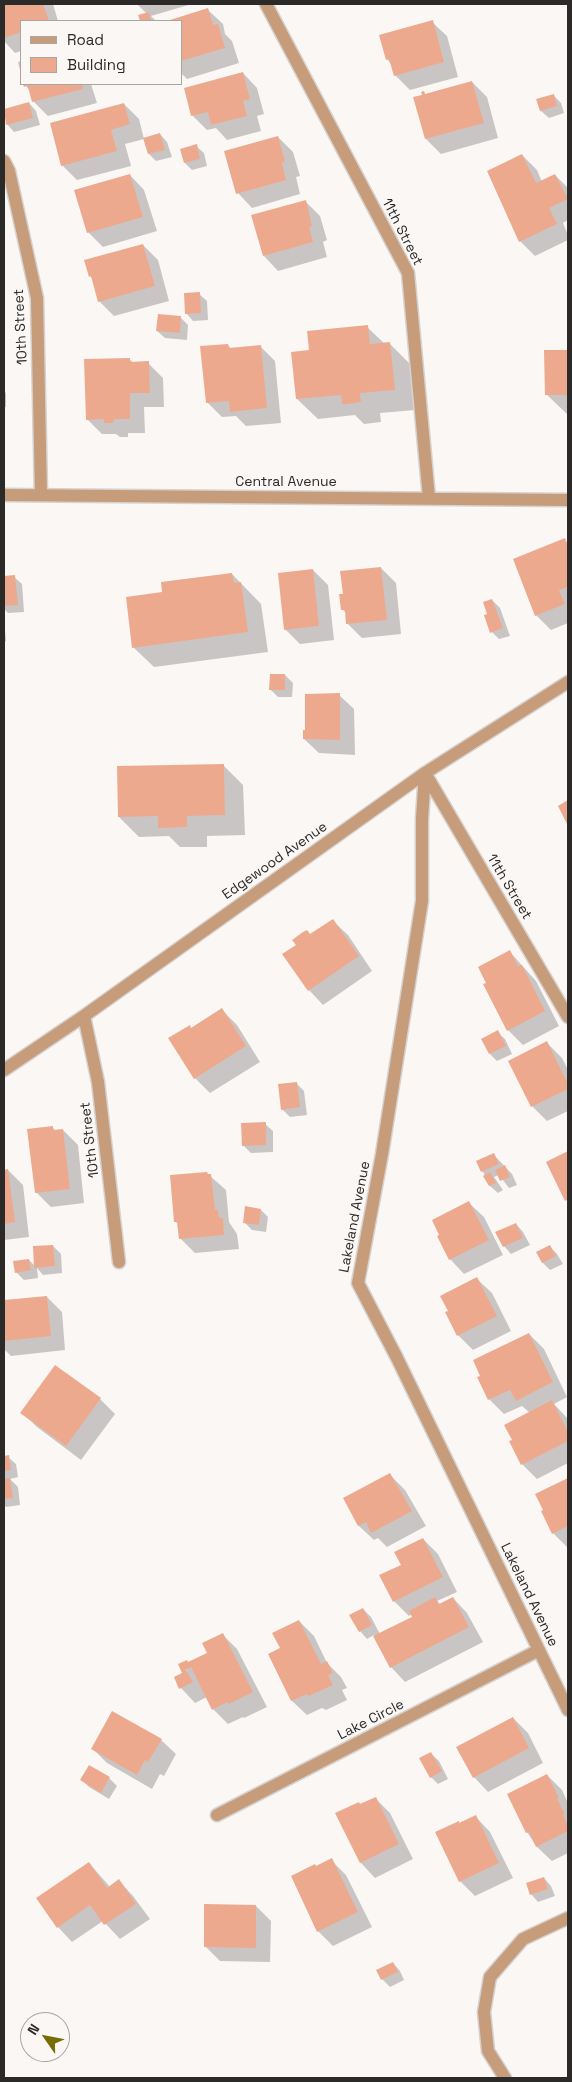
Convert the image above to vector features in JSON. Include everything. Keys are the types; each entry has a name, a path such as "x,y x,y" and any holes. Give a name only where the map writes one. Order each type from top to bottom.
{"street":[{"name":"11th Street","path":"266,4 408,273 429,498"},
{"name":"10th Street","path":"4,161 9,171 37,298 41,495"},
{"name":"Central Avenue","path":"4,495 568,500"},
{"name":"Edgewood Avenue","path":"4,1070 84,1016 425,773 568,682"},
{"name":"11th Street","path":"425,773 568,1016"},
{"name":"Lakeland Avenue","path":"425,773 422,819 422,900 382,1154 358,1283 397,1358 568,1710"},
{"name":"10th Street","path":"84,1016 98,1082 119,1262"},
{"name":"Lake Circle","path":"216,1815 539,1650"},
{"path":"505,2078 488,2051 484,2012 490,1977 522,1939 568,1918"}],"building":[{"path":"4,4 43,4 49,20 20,20 20,32 4,38"},
{"path":"208,8 213,25 218,24 225,48 182,61 182,20 170,20"},
{"path":"149,12 151,20 140,20 138,15"},
{"path":"433,20 444,62 394,76 389,59 386,60 379,35"},
{"path":"243,72 250,99 243,101 247,116 211,125 208,112 191,116 184,88"},
{"path":"472,81 484,123 425,139 413,97 422,95 421,92 424,91 425,94"},
{"path":"28,85 82,85 83,89 32,102"},
{"path":"554,94 557,106 540,111 536,99"},
{"path":"29,102 33,118 6,125 4,109"},
{"path":"124,103 130,124 111,130 117,151 61,166 50,123"},
{"path":"160,133 165,150 148,154 143,138"},
{"path":"278,136 285,161 282,163 286,180 236,194 224,151"},
{"path":"197,144 200,159 184,163 180,149"},
{"path":"522,154 536,183 555,174 568,199 549,208 557,224 519,242 487,171"},
{"path":"130,174 143,217 87,233 74,190"},
{"path":"306,200 312,226 309,227 313,242 263,256 251,215"},
{"path":"143,244 155,286 98,302 91,276 89,277 84,260"},
{"path":"200,292 201,313 185,314 184,293"},
{"path":"158,314 181,316 180,333 156,331"},
{"path":"368,325 370,344 390,342 395,390 360,393 361,402 348,404 342,404 341,395 296,399 291,352 309,350 307,331"},
{"path":"228,344 229,348 261,345 267,408 230,412 229,401 206,403 200,346"},
{"path":"544,350 568,350 568,395 545,395"},
{"path":"130,358 130,362 149,361 150,393 130,393 130,419 114,419 113,423 104,423 104,419 86,420 84,359"},
{"path":"565,538 568,547 568,587 559,590 565,604 535,616 513,559"},
{"path":"381,567 387,620 346,624 345,610 341,610 339,594 343,594 340,571"},
{"path":"313,569 319,626 284,630 278,573"},
{"path":"232,573 234,583 241,582 248,632 132,648 126,597 162,592 161,582"},
{"path":"15,575 18,605 4,606 4,576"},
{"path":"492,599 503,628 490,633 484,615 487,614 483,602"},
{"path":"270,674 285,674 285,690 269,690"},
{"path":"340,693 340,740 303,739 303,730 305,730 305,694"},
{"path":"224,764 225,815 187,816 187,827 158,828 158,816 118,817 117,766"},
{"path":"568,800 568,826 558,806"},
{"path":"333,919 359,956 308,991 282,954 296,945 292,940 303,932 307,930 310,934"},
{"path":"510,950 518,966 522,965 545,1011 507,1031 483,984 486,983 478,967"},
{"path":"222,1008 246,1046 194,1079 168,1038 190,1025 191,1028"},
{"path":"498,1030 506,1046 489,1054 481,1039"},
{"path":"547,1041 568,1084 568,1089 531,1107 508,1061"},
{"path":"297,1082 300,1107 281,1110 278,1084"},
{"path":"266,1122 266,1145 242,1146 241,1123"},
{"path":"53,1126 53,1130 63,1129 70,1189 35,1193 27,1129"},
{"path":"568,1151 568,1199 565,1201 546,1162"},
{"path":"494,1153 499,1164 481,1172 476,1161"},
{"path":"505,1165 510,1177 500,1181 495,1170"},
{"path":"8,1169 15,1222 4,1224 4,1170"},
{"path":"207,1172 211,1174 215,1210 218,1210 219,1218 223,1218 224,1235 179,1239 177,1222 174,1222 170,1175"},
{"path":"490,1172 496,1183 489,1186 483,1176"},
{"path":"469,1201 489,1240 449,1260 437,1236 439,1235 432,1220"},
{"path":"245,1206 261,1209 259,1225 243,1223"},
{"path":"516,1223 523,1238 503,1247 495,1232"},
{"path":"53,1245 55,1266 34,1268 33,1246"},
{"path":"550,1245 556,1256 542,1263 536,1252"},
{"path":"29,1259 31,1270 15,1273 13,1261"},
{"path":"477,1277 497,1316 457,1336 445,1312 448,1311 440,1296"},
{"path":"47,1296 51,1336 4,1341 4,1300"},
{"path":"529,1333 553,1382 516,1401 510,1390 488,1400 477,1377 480,1376 473,1360"},
{"path":"55,1365 101,1398 66,1446 20,1413"},
{"path":"552,1400 568,1432 568,1441 521,1465 509,1441 512,1440 504,1425"},
{"path":"9,1455 11,1470 4,1471 4,1456"},
{"path":"390,1473 412,1511 371,1533 366,1522 358,1526 343,1498"},
{"path":"10,1478 13,1498 4,1499 4,1479"},
{"path":"568,1478 568,1526 552,1534 535,1494"},
{"path":"423,1538 443,1577 393,1602 379,1575 401,1565 394,1552"},
{"path":"435,1597 439,1604 453,1597 469,1627 390,1668 373,1636 412,1617 409,1611"},
{"path":"363,1608 372,1625 359,1632 349,1615"},
{"path":"299,1620 321,1664 327,1661 333,1673 328,1675 333,1685 311,1695 308,1696 307,1694 291,1701 268,1654 280,1648 272,1633"},
{"path":"223,1633 253,1692 212,1710 191,1667 186,1670 193,1682 179,1689 174,1677 182,1673 178,1664 187,1660 188,1662 207,1653 202,1643"},
{"path":"112,1711 162,1739 148,1762 145,1760 137,1775 91,1749"},
{"path":"513,1717 529,1748 473,1778 456,1747"},
{"path":"431,1752 442,1771 430,1778 419,1758"},
{"path":"89,1765 110,1777 101,1793 80,1780"},
{"path":"547,1774 565,1814 563,1815 568,1831 536,1847 529,1832 526,1833 507,1794"},
{"path":"376,1797 399,1844 360,1863 335,1813 359,1802 360,1804"},
{"path":"476,1815 499,1863 459,1882 435,1832"},
{"path":"332,1858 358,1912 317,1932 291,1876"},
{"path":"89,1862 107,1888 119,1879 136,1904 104,1925 90,1905 57,1928 36,1898"},
{"path":"544,1877 548,1889 530,1895 526,1883"},
{"path":"204,1904 256,1905 256,1948 204,1947"},
{"path":"393,1962 398,1972 381,1980 376,1970"}]}
